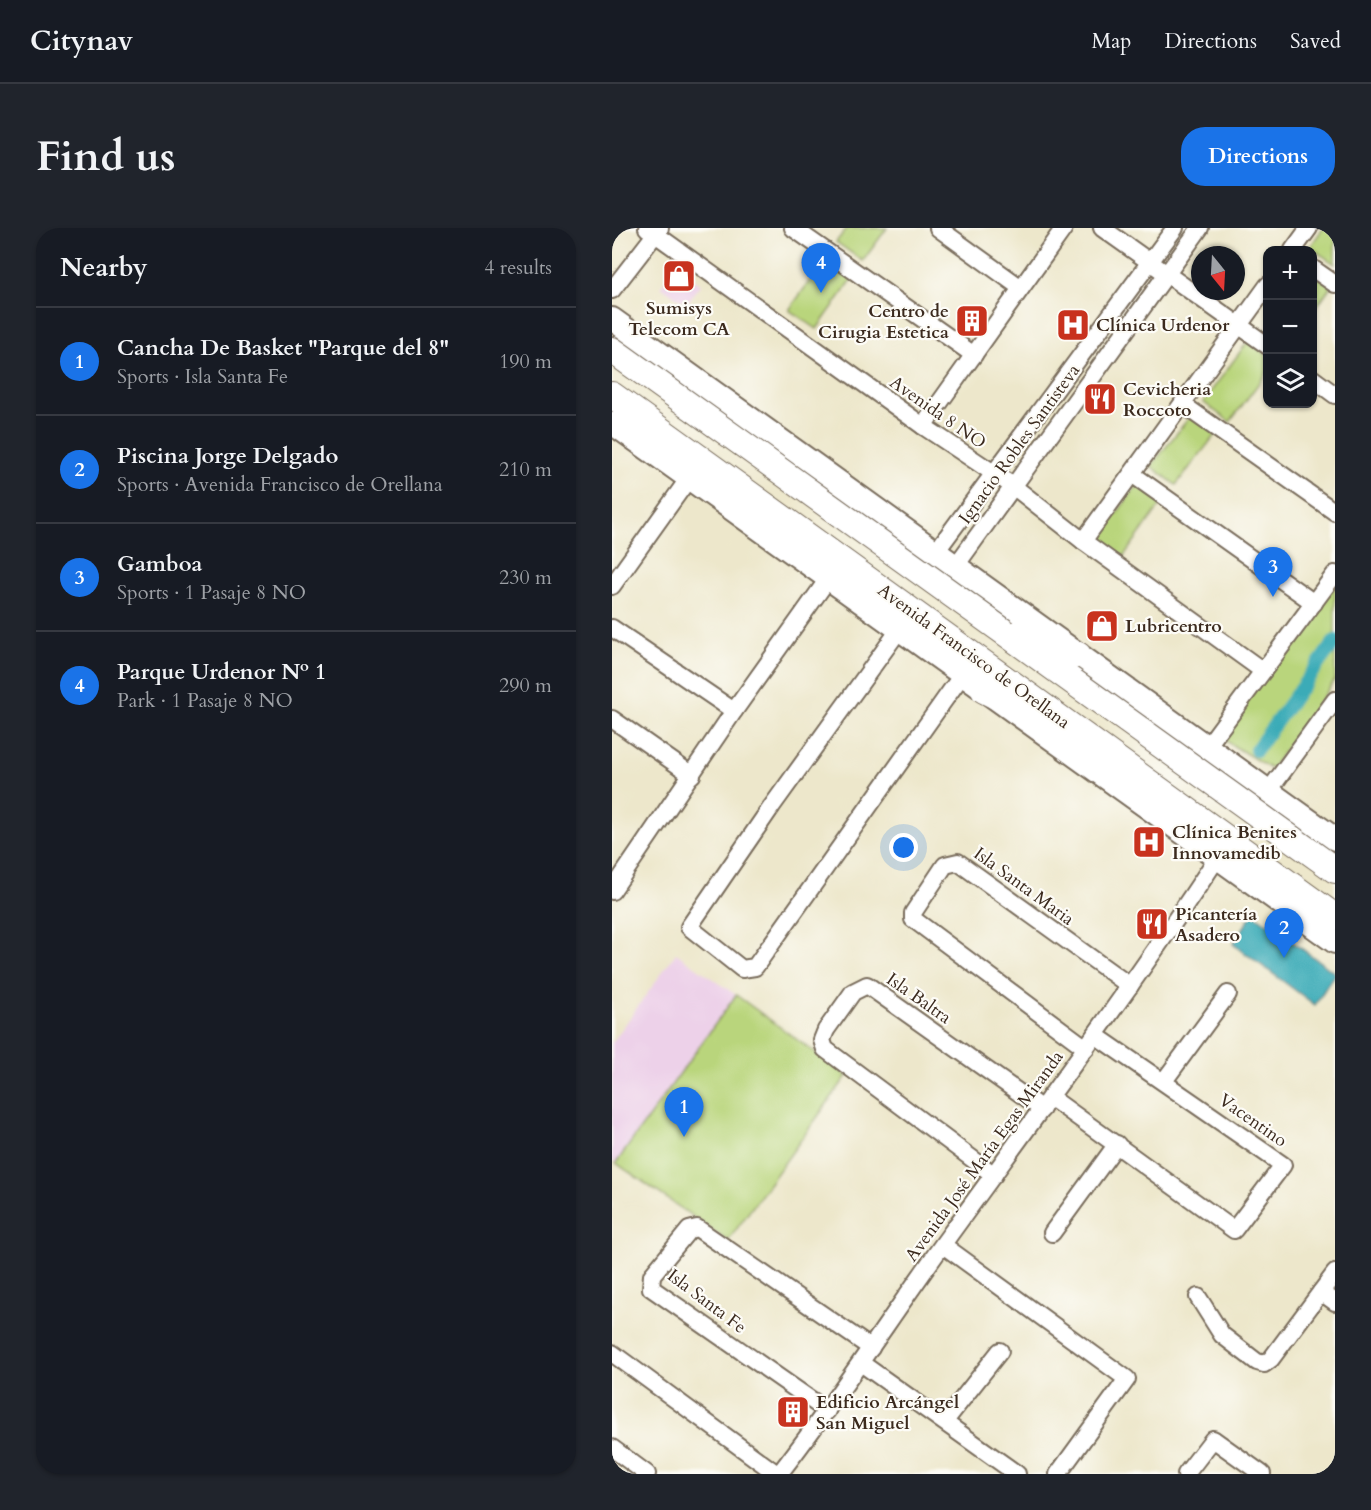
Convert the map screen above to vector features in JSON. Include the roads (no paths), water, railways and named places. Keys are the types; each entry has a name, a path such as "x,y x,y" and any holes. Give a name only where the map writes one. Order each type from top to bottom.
{"highway":[{"name":"Avenida Francisco de Orellana","path":"612,350 1335,870"},
{"name":"Avenida Francisco de Orellana","path":"612,395 1335,916"},
{"path":"988,621 1078,656"},
{"path":"984,690 1104,750"}],"main road":[{"path":"612,320 1335,839"},
{"name":"Avenida Francisco de Orellana","path":"613,426 689,478 1335,942"}],"street":[{"path":"793,228 974,355"},
{"path":"938,228 1021,288"},
{"path":"923,426 1064,228"},
{"path":"1102,228 1263,343"},
{"name":"Ignacio Robles Santisteva","path":"935,553 1175,228"},
{"name":"Ignacio Robles Santisteva","path":"955,567 1200,228"},
{"path":"1296,246 1309,228"},
{"path":"612,290 654,230"},
{"name":"Avenida 8 NO","path":"654,230 923,426 1014,486 1083,541 1263,671"},
{"path":"1317,271 1335,284"},
{"path":"1083,541 1263,292"},
{"path":"1317,382 1335,395"},
{"path":"1182,404 1335,512"},
{"path":"1131,474 1314,603"},
{"path":"612,586 689,478"},
{"path":"1206,748 1335,574"},
{"path":"612,891 734,711 828,579"},
{"path":"612,628 734,711"},
{"path":"899,630 772,806 689,927 742,969 755,967 962,675"},
{"path":"1268,792 1335,700"},
{"path":"612,719 692,775"},
{"name":"Avenida José María Egas Miranda","path":"778,1474 827,1411 943,1245 1159,946 1217,858"},
{"name":"Isla Santa Maria","path":"1091,1041 913,920 913,914 945,865 958,862 1130,986"},
{"name":"Isla Baltra","path":"994,1175 825,1049 822,1040 826,1030 853,992 867,985 1046,1103"},
{"path":"1164,1081 1228,994"},
{"name":"Vacentino","path":"1046,1103 1118,1144 1234,1230 1282,1166 1164,1081 1091,1041"},
{"path":"1052,1233 1118,1144"},
{"name":"Isla Santa Fe","path":"827,1411 651,1288 652,1275 689,1230 697,1228 871,1348"},
{"path":"943,1245 1127,1379 1058,1474"},
{"path":"1198,1297 1222,1335 1264,1365 1271,1359 1335,1273"},
{"path":"1321,1292 1335,1302"},
{"path":"945,1421 1000,1351"},
{"path":"612,1353 778,1474"},
{"path":"861,1363 1017,1474"},
{"path":"1186,1474 1213,1439 1262,1474"},
{"path":"612,1448 647,1474"}],"water":[{"path":"1253,913 1335,973 1315,1005 1233,944"}],"waterway":[{"path":"1256,750 1335,641"}],"place":[{"name":"Sumisys Telecom CA","path":"679,276"},
{"name":"Parque Urdenor Nº 1","path":"821,293"},
{"name":"Centro de Cirugia Estetica","path":"972,321"},
{"name":"Clínica Urdenor","path":"1073,325"},
{"name":"Cevicheria Roccoto","path":"1100,399"},
{"name":"Gamboa","path":"1273,597"},
{"name":"Lubricentro","path":"1102,626"},
{"name":"Clínica Benites Innovamedib","path":"1149,842"},
{"name":"Picantería Asadero","path":"1152,924"},
{"name":"Piscina Jorge Delgado","path":"1284,958"},
{"name":"Cancha De Basket \"Parque del 8\"","path":"684,1137"},
{"name":"Edificio Arcángel San Miguel","path":"793,1412"}]}
